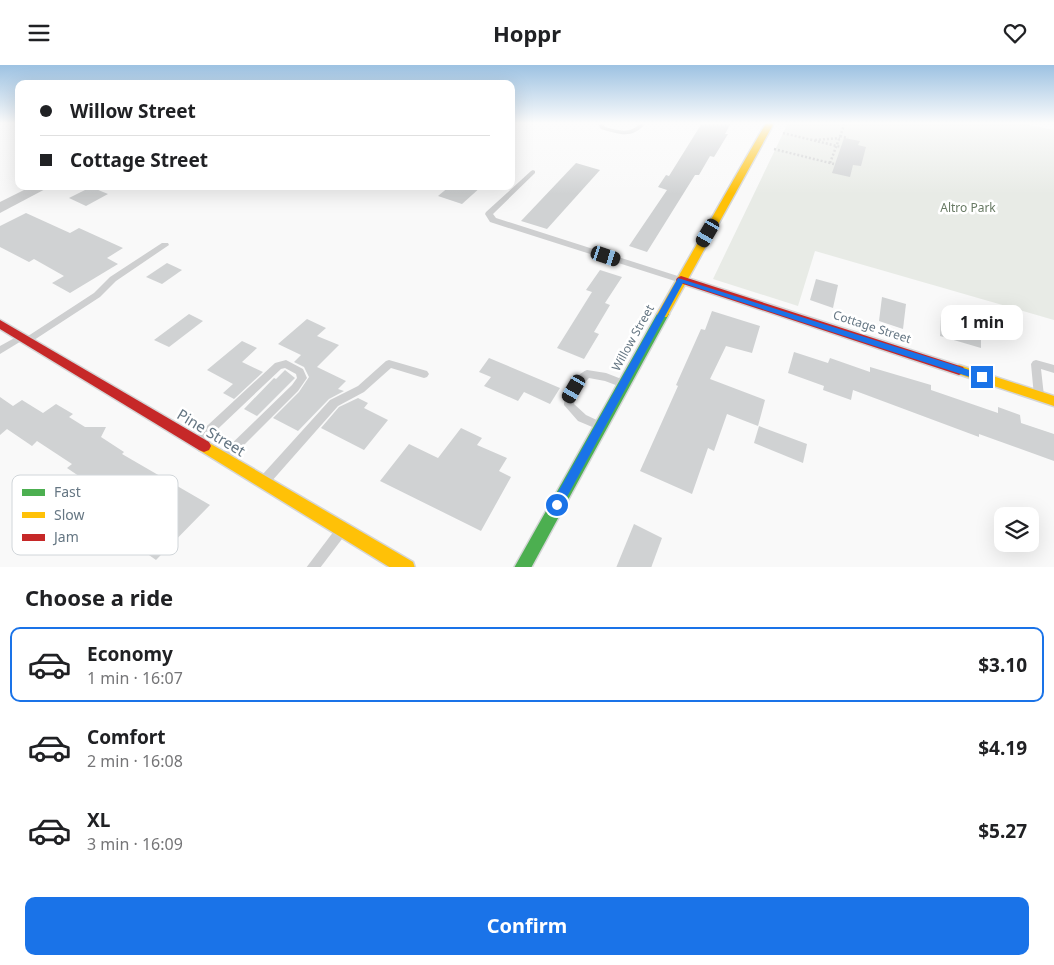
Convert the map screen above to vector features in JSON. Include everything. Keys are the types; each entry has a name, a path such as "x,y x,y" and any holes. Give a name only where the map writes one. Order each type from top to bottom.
{"street":[{"name":"Willow Street","path":"522,567 757,146"},
{"path":"0,208 36,190"},
{"name":"Cottage Street","path":"681,280 1054,401"},
{"name":"Pine Street","path":"0,324 407,567"}],"lane":[{"path":"515,189 533,172"},
{"path":"514,190 489,214 493,221 681,280"},
{"path":"0,351 25,339 97,295 113,279 164,245"},
{"path":"197,442 278,366 286,363 300,372 302,378 295,388 224,458"},
{"path":"263,481 334,403 360,389 389,364 424,374"},
{"path":"1039,396 1036,364 1054,369"},
{"path":"600,426 582,418 570,405 569,398 580,379 587,374 606,377 623,384"},
{"path":"312,567 343,529"}],"path":[{"path":"830,163 836,146"},
{"path":"769,148 834,164"}],"green space":[{"name":"Altro Park","path":"777,146 1054,146 1054,320 815,251 798,306 713,279"}],"building":[{"path":"687,146 720,146 714,157 710,156 699,175 695,175 647,252 629,246 667,190 658,187 666,175 669,176"},
{"path":"841,146 866,147 861,166 853,165 850,177 832,173"},
{"path":"576,163 600,170 547,229 521,221"},
{"path":"85,190 98,190 108,194 86,206 69,198"},
{"path":"445,190 478,190 462,204 438,196"},
{"path":"26,213 70,233 79,228 123,248 107,258 118,264 70,293 52,283 64,276 34,259 29,262 0,247 0,226"},
{"path":"167,263 182,270 162,284 146,277"},
{"path":"600,270 622,277 605,303 610,305 594,332 599,334 584,359 557,348 592,292 586,290"},
{"path":"816,279 838,285 833,308 810,300"},
{"path":"882,297 906,304 903,329 879,321"},
{"path":"712,311 760,326 752,353 726,346 710,379 765,400 758,426 727,414 714,451 708,448 692,494 640,471 701,329 705,330"},
{"path":"189,314 203,321 169,347 154,340"},
{"path":"941,316 981,328 981,348 940,336"},
{"path":"307,319 326,328 317,336 339,345 317,367 346,381 338,389 344,391 329,399 298,431 273,418 299,392 309,377 304,367 294,362 301,355 278,344"},
{"path":"242,341 257,348 242,362 263,372 234,399 223,393 233,384 207,370"},
{"path":"794,352 828,363 830,358 870,372 870,367 931,385 931,390 998,413 998,407 1020,415 1021,423 1054,434 1054,461 979,434 979,437 853,390 851,400 823,390 824,386 788,373"},
{"path":"489,358 560,388 550,404 524,392 518,401 484,386 491,377 479,372"},
{"path":"285,370 295,378 257,416 244,409 274,378 276,379"},
{"path":"0,397 13,406 22,400 43,413 56,404 73,414 69,417 85,427 106,427 101,437 124,452 122,454 158,475 77,475 67,468 72,464 37,441 32,446 7,429 0,435"},
{"path":"358,398 368,403 364,408 388,420 364,450 321,428 339,407"},
{"path":"759,426 807,444 803,463 754,443"},
{"path":"461,428 482,438 477,445 507,458 499,471 511,477 481,531 380,481 409,444 438,458"},
{"path":"178,486 210,505 178,538"},
{"path":"634,524 662,538 651,567 616,567"},
{"path":"149,555 161,555 156,560"}],"traffic: fast":[{"path":"523,567 663,314"}],"traffic: slow":[{"path":"663,314 757,146"},
{"path":"959,370 1054,401"},
{"path":"204,446 405,567"}],"traffic: jam":[{"path":"681,280 959,370"},
{"path":"0,324 204,446"}],"route":[{"path":"557,505 681,280 982,377"}]}
